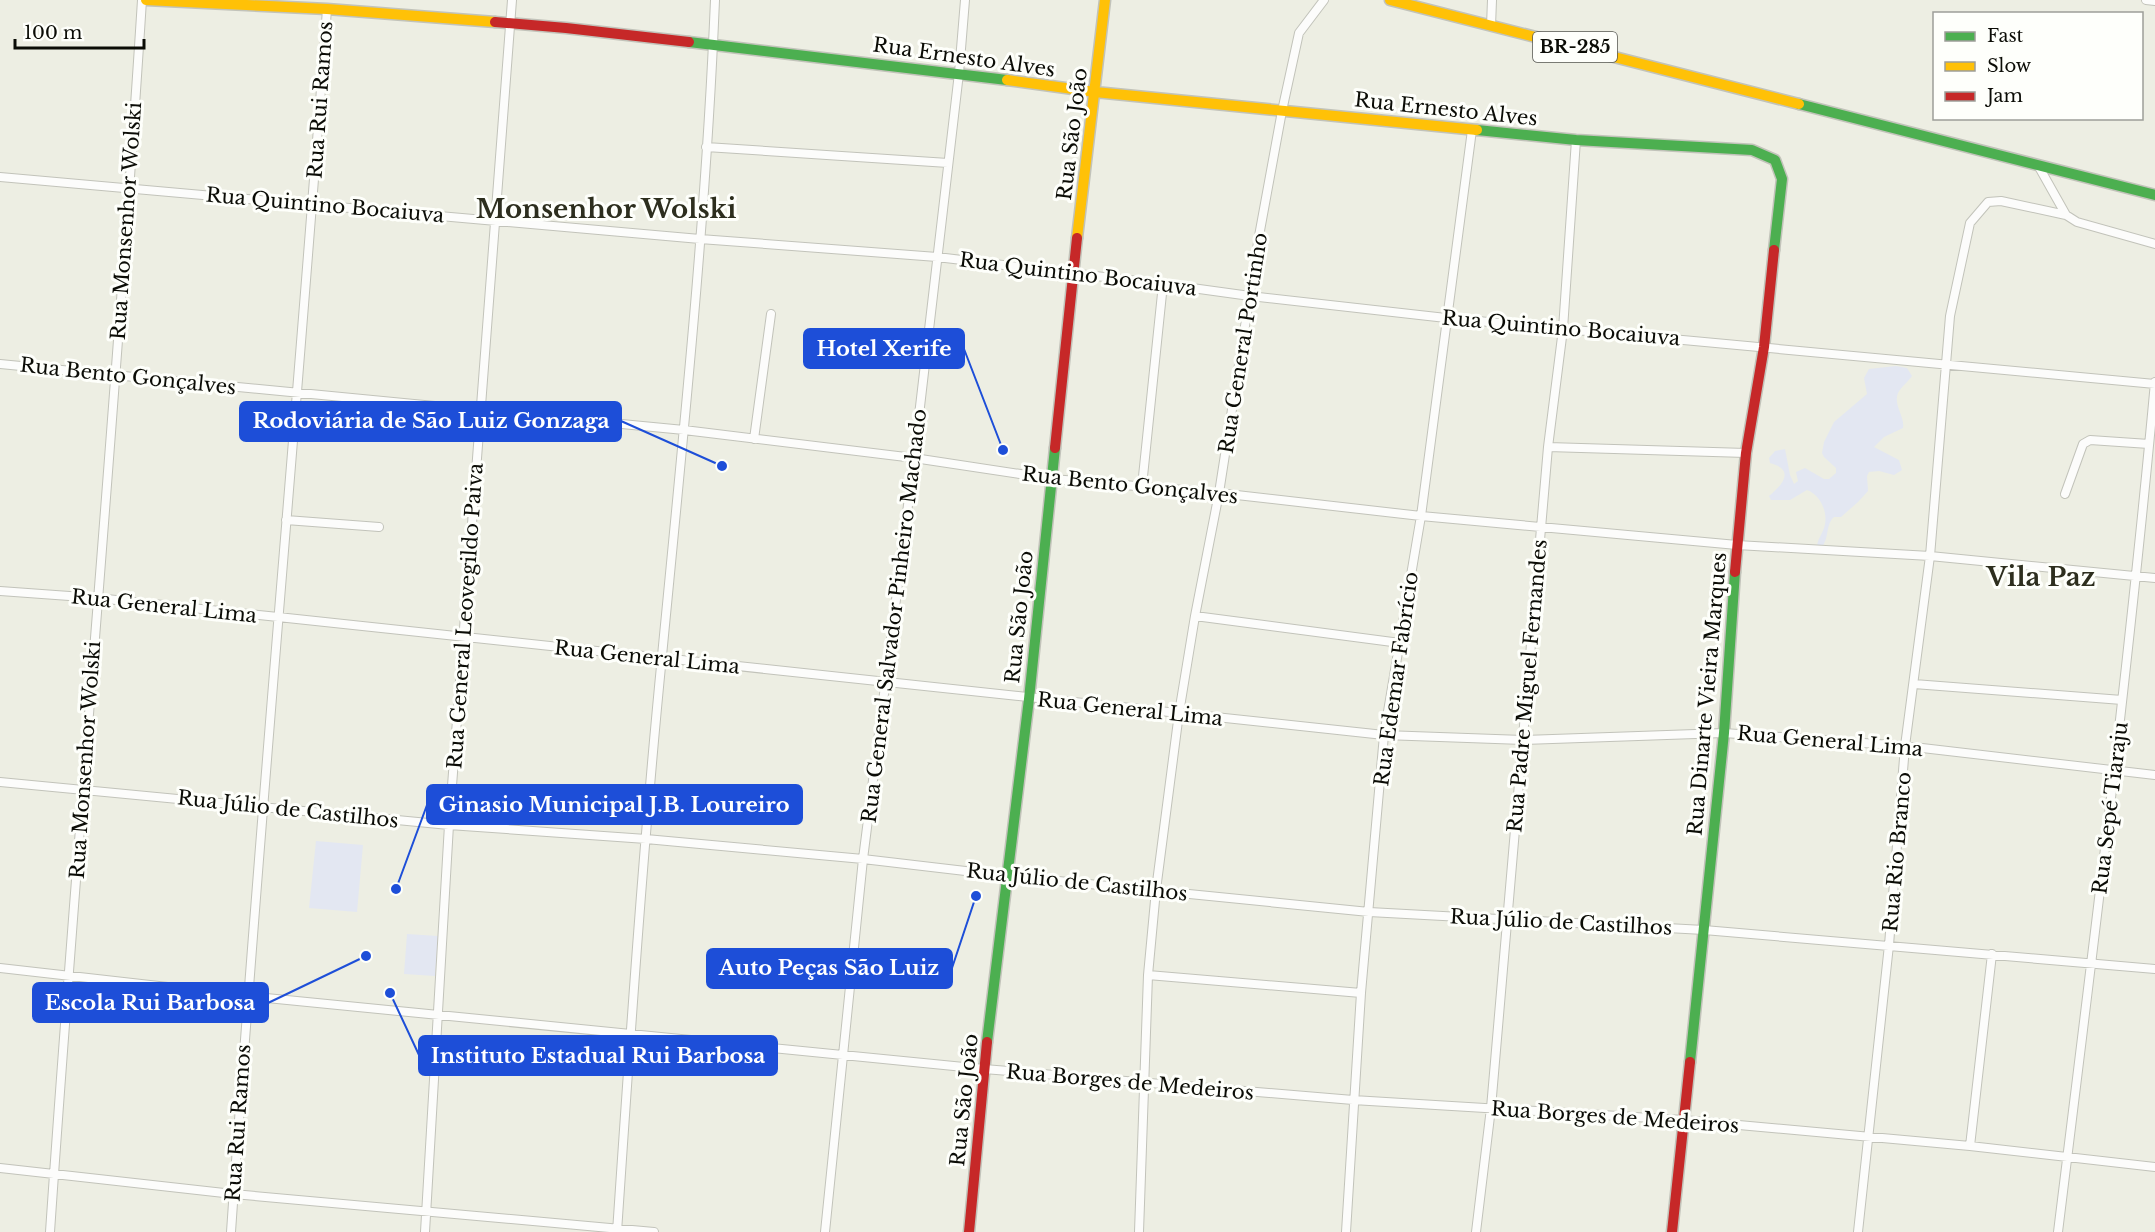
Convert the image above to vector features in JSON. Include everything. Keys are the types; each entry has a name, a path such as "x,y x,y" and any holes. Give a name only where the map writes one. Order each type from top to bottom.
{"main road":[{"name":"Rua Ernesto Alves","path":"144,0 327,9 510,23 713,43 1095,92 1575,140 1752,150 1775,160"},
{"name":"BR-285","path":"1390,0 2155,195"},
{"name":"Rua São João","path":"969,1232 984,1069 1029,699 1073,274 1106,2"},
{"name":"Rua Dinarte Vieira Marques","path":"1672,1232 1724,733 1746,453 1764,347 1782,178 1775,160"}],"street":[{"name":"Rua Monsenhor Wolski","path":"50,1232 144,0"},
{"name":"Rua General Leovegildo Paiva","path":"425,1232 449,825 512,0"},
{"path":"617,1230 646,839 700,239 715,0"},
{"name":"Rua General Salvador Pinheiro Machado","path":"825,1232 863,859 914,458 959,73 965,0"},
{"name":"Rua General Portinho","path":"1139,1232 1148,975 1156,890 1179,713 1219,493 1259,236 1282,111 1299,33 1324,0"},
{"path":"1491,26 1492,0"},
{"path":"2146,0 2155,1"},
{"name":"Rua Rui Ramos","path":"231,1232 247,996 327,9"},
{"name":"Rua Edemar Fabrício","path":"1346,1232 1361,993 1384,735 1421,516 1472,130"},
{"name":"Rua Padre Miguel Fernandes","path":"1476,1232 1491,1108 1548,447 1563,329 1575,140"},
{"path":"706,147 948,163"},
{"path":"2038,165 2066,214"},
{"name":"Rua Quintino Bocaiuva","path":"0,177 700,239 937,257 1446,318 2155,383"},
{"name":"Rua Rio Branco","path":"1858,1232 1889,945 1905,746 1930,556 1950,316 1970,223 1988,202 2001,201 2066,214 2077,222 2155,244"},
{"path":"1142,486 1163,284"},
{"path":"754,439 771,314"},
{"name":"Rua Bento Gonçalves","path":"0,364 684,430 914,458 1053,480 1219,493 1542,528 1737,545 1930,556 2155,578"},
{"name":"Rua Sepé Tiaraju","path":"2058,1232 2115,770 2137,576 2155,383"},
{"path":"2065,494 2083,444 2090,440 2149,444"},
{"path":"1548,447 1746,453"},
{"path":"286,520 379,527"},
{"name":"Rua General Lima","path":"0,591 97,598 1384,735 1523,740 1724,733 1905,746 2155,775"},
{"path":"1195,616 1401,643"},
{"path":"1914,684 2122,700"},
{"name":"Rua Júlio de Castilhos","path":"0,782 83,788 449,825 646,839 863,859 1008,876 1369,912 1704,930 2155,969"},
{"path":"1970,1146 1992,954"},
{"name":"Rua Borges de Medeiros","path":"0,968 69,974 247,996 984,1069 1353,1100 1683,1120 1970,1146 2155,1167"},
{"path":"1148,975 1361,993"},
{"path":"0,1168 233,1194 654,1232"}],"shaded area":[{"path":"1896,366 1907,368 1912,376 1899,391 1897,397 1903,428 1884,437 1874,447 1899,460 1902,470 1894,475 1879,471 1869,472 1868,491 1841,517 1834,517 1831,520 1826,540 1821,548 1817,546 1825,523 1823,506 1812,492 1807,490 1790,500 1771,500 1769,496 1782,483 1785,474 1778,466 1770,463 1769,458 1775,451 1785,449 1794,484 1798,481 1796,472 1805,468 1824,479 1829,479 1836,473 1836,468 1822,453 1824,442 1834,422 1867,394 1864,378 1869,369"},
{"path":"316,841 363,845 357,912 309,908"},
{"path":"407,934 438,936 435,976 404,974"}],"traffic: fast":[{"path":"689,42 1007,80"},
{"path":"1799,104 2155,195"},
{"path":"1477,130 1576,140 1752,150 1775,160 1782,179 1774,250"},
{"path":"987,1042 1029,699 1055,448"},
{"path":"1690,1062 1724,733 1735,572"}],"traffic: slow":[{"path":"146,0 327,9 495,22"},
{"path":"1077,238 1105,0"},
{"path":"1390,0 1799,104"},
{"path":"1007,80 1095,92 1477,130"}],"traffic: jam":[{"path":"495,22 689,42"},
{"path":"1055,448 1077,238"},
{"path":"1735,572 1746,453 1764,347 1774,250"},
{"path":"969,1232 987,1042"},
{"path":"1672,1232 1690,1062"}],"place":[{"name":"Hotel Xerife","path":"1003,450"},
{"name":"Rodoviária de São Luiz Gonzaga","path":"722,466"},
{"name":"Ginasio Municipal J.B. Loureiro","path":"396,889"},
{"name":"Auto Peças São Luiz","path":"976,896"},
{"name":"Escola Rui Barbosa","path":"366,956"},
{"name":"Instituto Estadual Rui Barbosa","path":"390,993"}],"district":[{"name":"Monsenhor Wolski","path":"606,209"},
{"name":"Vila Paz","path":"2041,577"}]}
